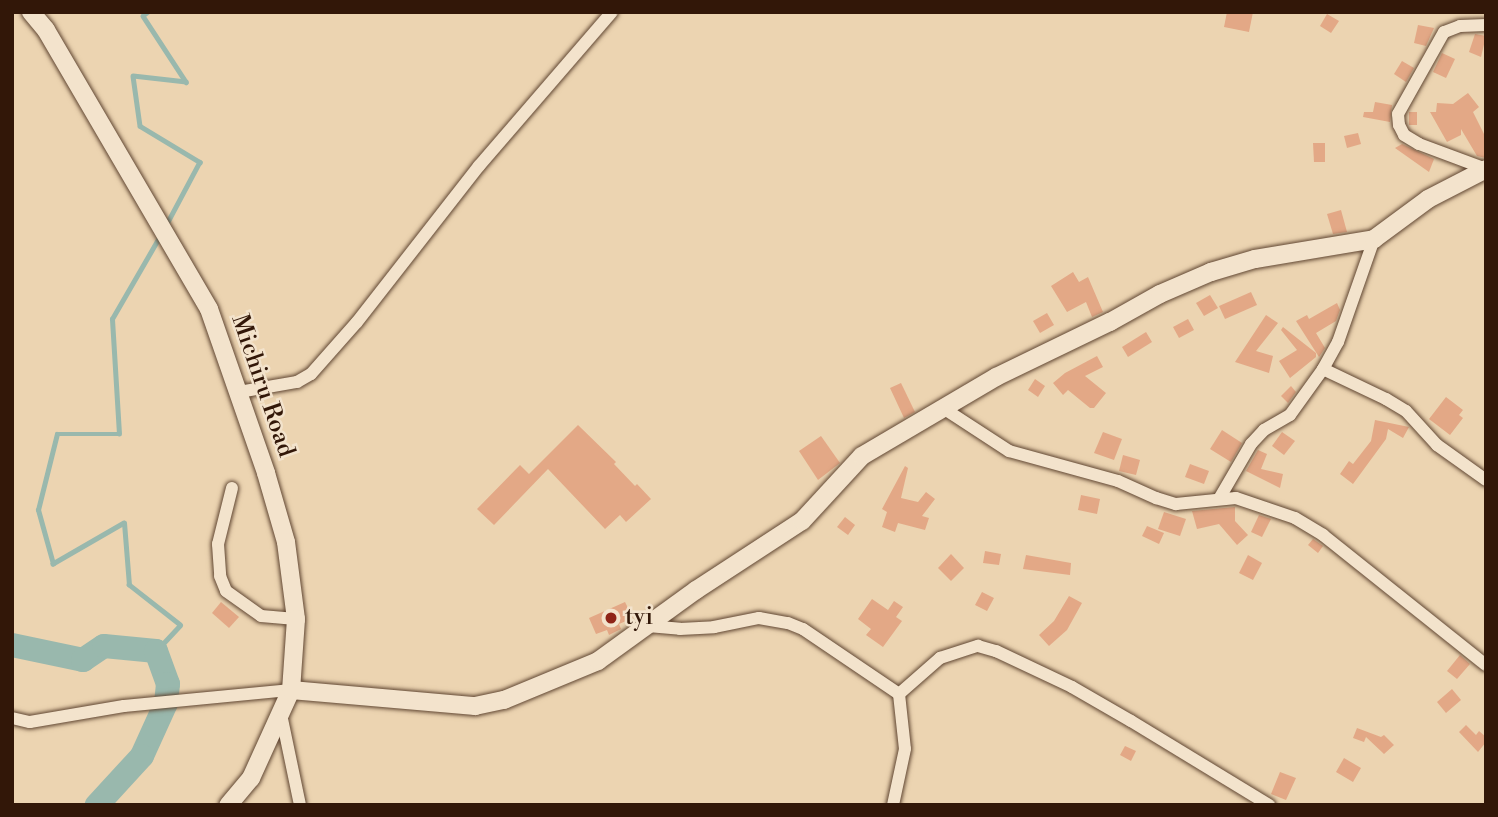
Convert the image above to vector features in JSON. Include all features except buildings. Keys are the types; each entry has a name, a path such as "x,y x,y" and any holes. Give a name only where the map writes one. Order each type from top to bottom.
{"street":[{"name":"Michiru Road","path":"31,12 46,30 209,309 239,392 286,542 296,619 291,690 251,778 228,805"},
{"path":"239,392 297,382 312,374 357,322 479,166 612,12"},
{"path":"1486,25 1460,26 1444,32 1398,114 1398,125 1404,135 1419,144 1486,169"},
{"path":"12,718 30,722 124,706 291,690 475,706 504,700 598,661 696,590 802,521 862,456 996,377 1110,322 1160,293 1211,272 1255,259 1374,239 1428,199 1486,169"},
{"path":"1219,499 1251,444 1265,430 1290,415 1322,369 1338,342 1374,239"},
{"path":"1322,369 1406,411 1437,445 1486,480"},
{"path":"943,408 1009,451 1118,481 1176,504 1219,499 1248,501 1295,518 1324,535 1486,665"},
{"path":"232,488 218,544 220,576 226,591 261,616 296,619"},
{"path":"648,626 680,629 714,627 759,618 788,624 803,629 899,694 905,749 893,805"},
{"path":"899,694 940,658 978,646 996,651 1072,687 1131,720 1269,805"},
{"path":"281,714 300,805"}],"waterway":[{"path":"148,12 143,16 186,82 133,76 140,126 200,162 166,226"},
{"path":"156,651 180,625 129,585 124,523 53,564 38,510 57,434 119,434 112,319 160,236"},
{"path":"12,645 83,660 104,646 156,651 168,684 166,703 142,756 97,805"}],"place":[{"name":"tyi","path":"611,618"}]}
